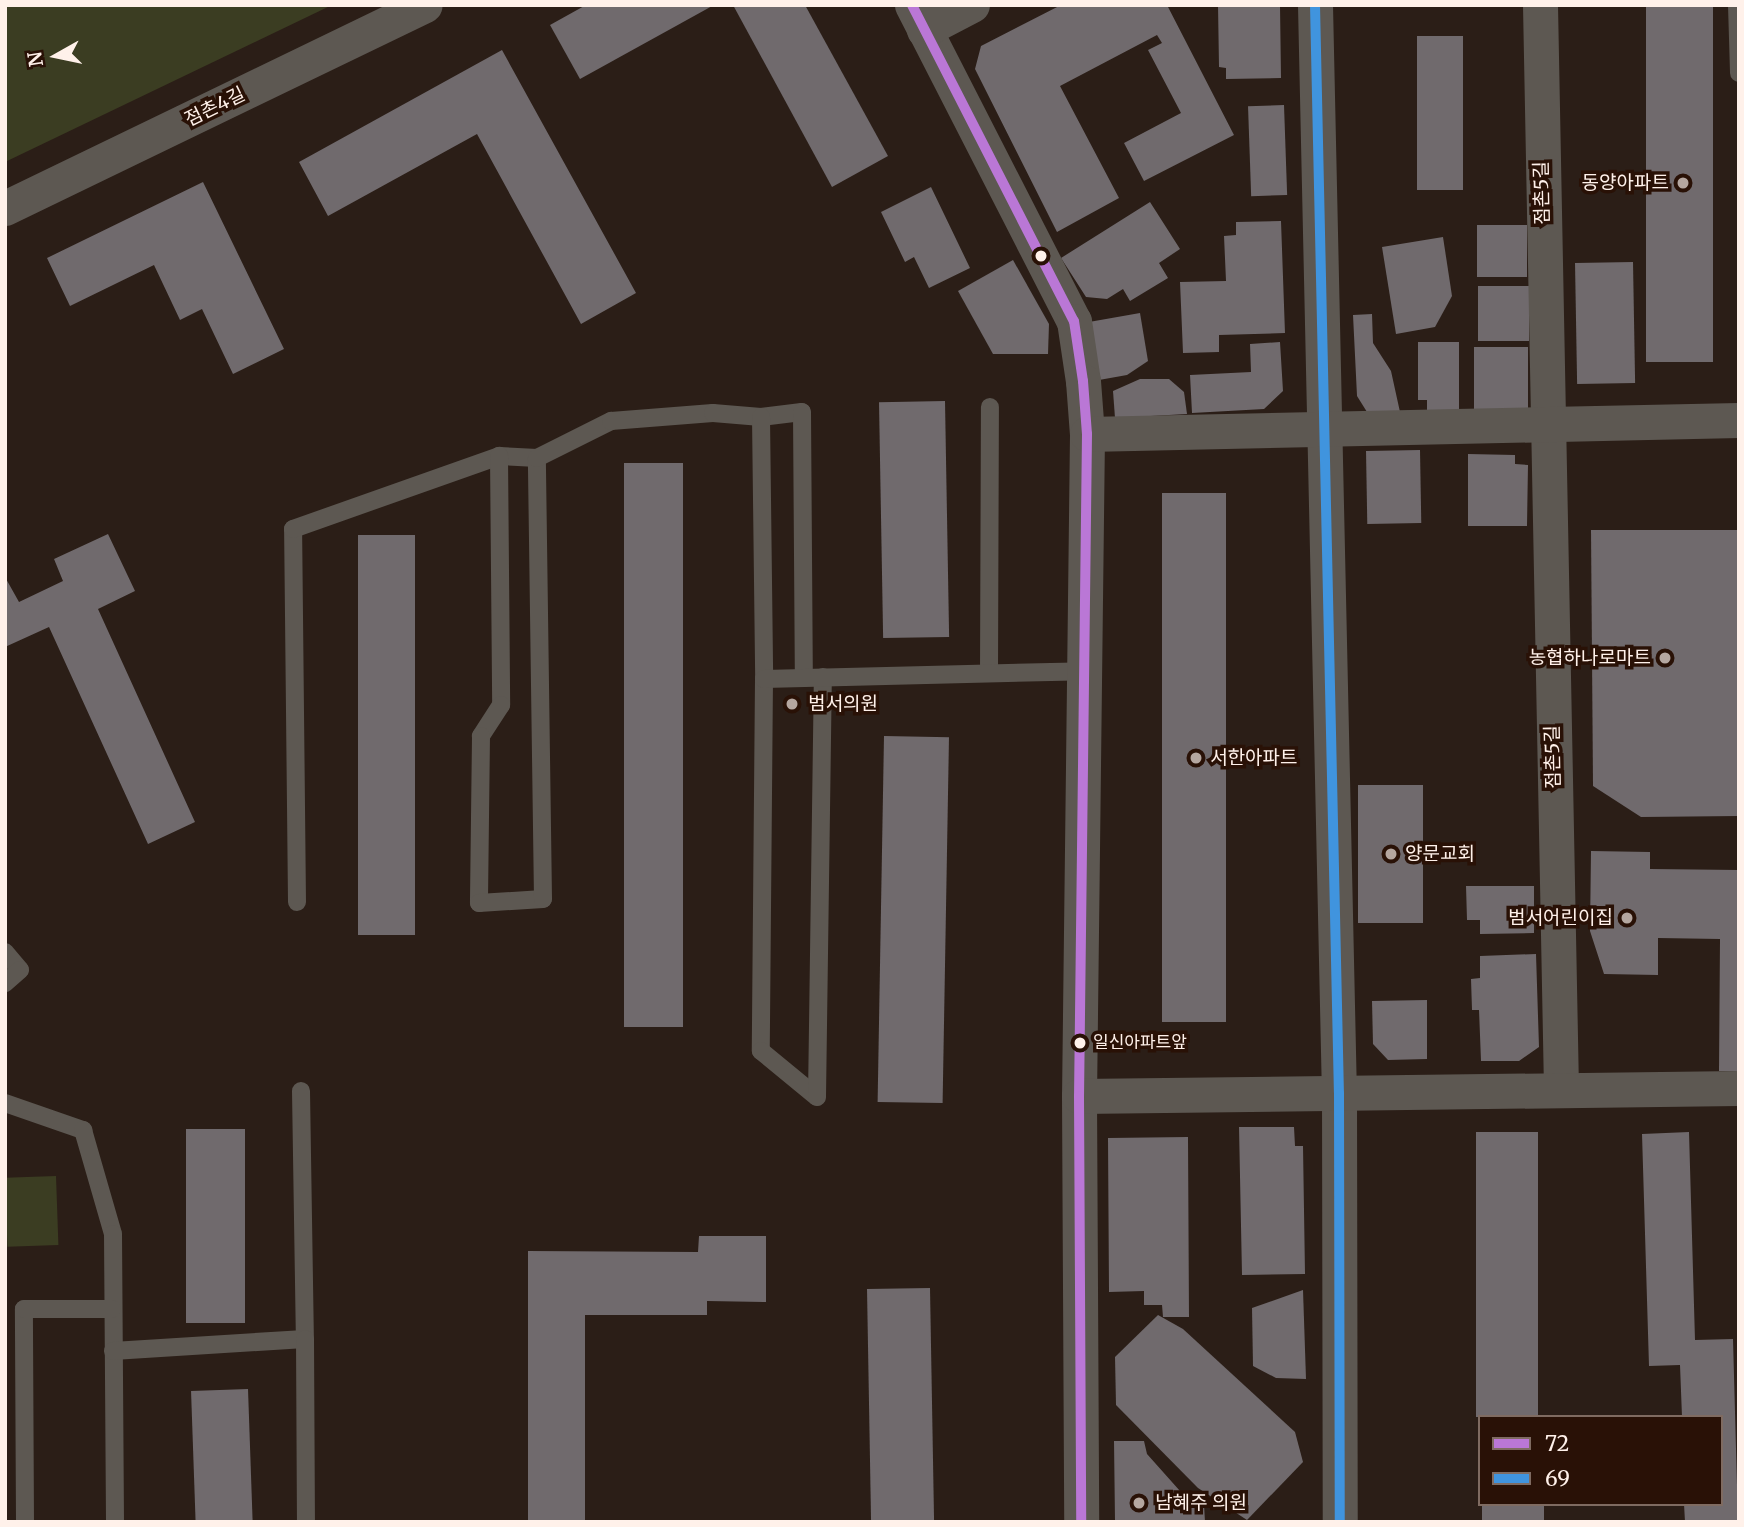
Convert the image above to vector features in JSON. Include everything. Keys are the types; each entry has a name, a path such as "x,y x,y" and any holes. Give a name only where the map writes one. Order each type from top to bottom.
{"street":[{"name":"점촌4길","path":"5,208 425,5"},
{"path":"972,5 918,17 1074,321 1087,434 1079,1096 1081,1522"},
{"path":"1315,5 1339,1093 1340,1522"},
{"name":"점촌5길","path":"1540,5 1546,424 1561,1090"},
{"path":"1087,434 1739,420"},
{"path":"1079,1096 1739,1088"}],"lane":[{"path":"1737,5 1739,73"},
{"path":"989,673 990,407"},
{"path":"297,902 293,529 499,456 537,458 611,421 713,413 761,417 802,412 804,678"},
{"path":"761,417 764,679 761,1051 817,1097 823,677"},
{"path":"499,456 501,705 481,736 480,903 543,899 537,458"},
{"path":"764,679 1086,671"},
{"path":"5,952 20,970 5,983"},
{"path":"301,1091 306,1522"},
{"path":"5,1102 83,1130 113,1234 111,1309 115,1522"},
{"path":"25,1522 24,1309 111,1309"},
{"path":"113,1351 305,1339"}],"green space":[{"path":"5,5 332,5 5,162"},
{"path":"56,1176 58,1245 7,1247 5,1178"}],"building":[{"path":"586,5 714,5 580,79 550,25"},
{"path":"733,5 805,5 888,156 832,187"},
{"path":"1061,5 1167,5 1234,135 1144,181 1124,143 1181,113 1148,50 1162,43 1157,35 1060,86 1119,198 1057,232 975,69 981,46"},
{"path":"1218,5 1280,5 1281,78 1226,79 1226,68 1219,67"},
{"name":"동양아파트","path":"1646,5 1713,5 1713,362 1646,362"},
{"path":"1417,36 1463,36 1463,190 1417,190"},
{"path":"502,50 636,293 581,324 477,134 328,216 299,162"},
{"path":"1284,105 1287,195 1251,196 1248,106"},
{"path":"203,182 284,349 233,374 202,309 180,320 154,265 70,306 47,258"},
{"path":"931,187 970,268 929,288 914,257 905,262 881,212"},
{"path":"1150,202 1180,249 1159,263 1168,278 1130,301 1123,289 1107,299 1086,297 1061,258"},
{"path":"1281,221 1285,333 1219,335 1219,352 1183,353 1180,282 1226,281 1224,236 1236,235 1236,222"},
{"path":"1477,225 1527,225 1527,277 1477,277"},
{"path":"1443,237 1452,296 1435,327 1396,334 1382,247"},
{"path":"1013,260 1049,324 1048,354 993,354 958,291"},
{"path":"1633,262 1635,383 1577,384 1575,263"},
{"path":"1478,286 1529,286 1529,341 1478,341"},
{"path":"1140,313 1148,361 1127,375 1099,380 1089,322"},
{"path":"1372,314 1373,343 1391,371 1400,412 1367,412 1357,396 1353,315"},
{"path":"1280,342 1283,391 1264,409 1192,413 1190,375 1251,372 1250,344"},
{"path":"1418,342 1459,342 1459,410 1427,410 1427,400 1418,400"},
{"path":"1474,347 1528,347 1528,410 1474,410"},
{"path":"1140,379 1169,379 1184,392 1187,414 1115,418 1113,391"},
{"path":"945,401 949,637 883,638 879,402"},
{"path":"1420,450 1421,523 1367,524 1366,451"},
{"path":"1468,454 1515,455 1515,464 1528,465 1527,526 1468,526"},
{"path":"624,463 683,463 683,1027 624,1027"},
{"name":"서한아파트","path":"1162,493 1226,493 1226,1022 1162,1022"},
{"name":"농협하나로마트","path":"1591,530 1739,530 1739,816 1641,817 1593,786"},
{"path":"108,534 135,591 98,609 195,822 148,844 49,627 5,647 5,577 19,602 63,581 54,559"},
{"path":"358,535 415,535 415,935 358,935"},
{"path":"884,736 949,737 943,1103 878,1102"},
{"name":"양문교회","path":"1358,785 1423,785 1423,923 1358,923"},
{"path":"1591,851 1650,852 1650,869 1739,870 1739,1071 1719,1071 1720,939 1658,938 1658,975 1604,974 1590,931"},
{"path":"1466,886 1534,886 1534,933 1480,934 1480,920 1467,920"},
{"path":"1536,954 1539,1047 1519,1061 1481,1061 1479,1010 1472,1010 1471,979 1480,978 1480,956"},
{"path":"1427,1000 1427,1059 1388,1060 1373,1044 1372,1001"},
{"path":"1239,1127 1294,1127 1295,1146 1303,1146 1305,1274 1242,1275"},
{"path":"186,1129 245,1129 245,1323 186,1323"},
{"path":"1476,1132 1538,1132 1538,1415 1476,1417"},
{"path":"1689,1132 1695,1340 1733,1339 1738,1522 1685,1522 1684,1506 1723,1506 1723,1415 1682,1415 1680,1365 1649,1366 1642,1134"},
{"path":"1188,1137 1189,1317 1163,1317 1162,1305 1144,1305 1144,1291 1109,1292 1108,1138"},
{"path":"699,1236 766,1236 766,1302 707,1301 707,1315 585,1315 585,1522 528,1522 528,1251 698,1252"},
{"path":"930,1288 934,1522 871,1522 867,1289"},
{"path":"1303,1290 1306,1379 1276,1378 1253,1366 1252,1308"},
{"path":"1158,1315 1183,1329 1295,1432 1303,1462 1247,1520 1198,1488 1116,1405 1115,1357"},
{"path":"248,1389 253,1522 196,1522 191,1391"},
{"path":"1114,1441 1144,1441 1147,1454 1180,1491 1204,1504 1205,1522 1115,1522"},
{"path":"1482,1506 1544,1506 1544,1522 1482,1522"}],"transit line":[{"name":"72","path":"912,5 1074,321 1083,381 1087,434 1079,1096 1081,1522"},
{"name":"69","path":"1315,5 1339,1093 1340,1522"}],"place":[{"name":"동양아파트","path":"1683,183"},
{"name":"농협하나로마트","path":"1665,658"},
{"name":"범서의원","path":"792,704"},
{"name":"서한아파트","path":"1196,758"},
{"name":"양문교회","path":"1391,854"},
{"name":"범서어린이집","path":"1627,918"},
{"name":"일신아파트앞","path":"1080,1043"},
{"name":"남혜주 의원","path":"1139,1503"}]}
